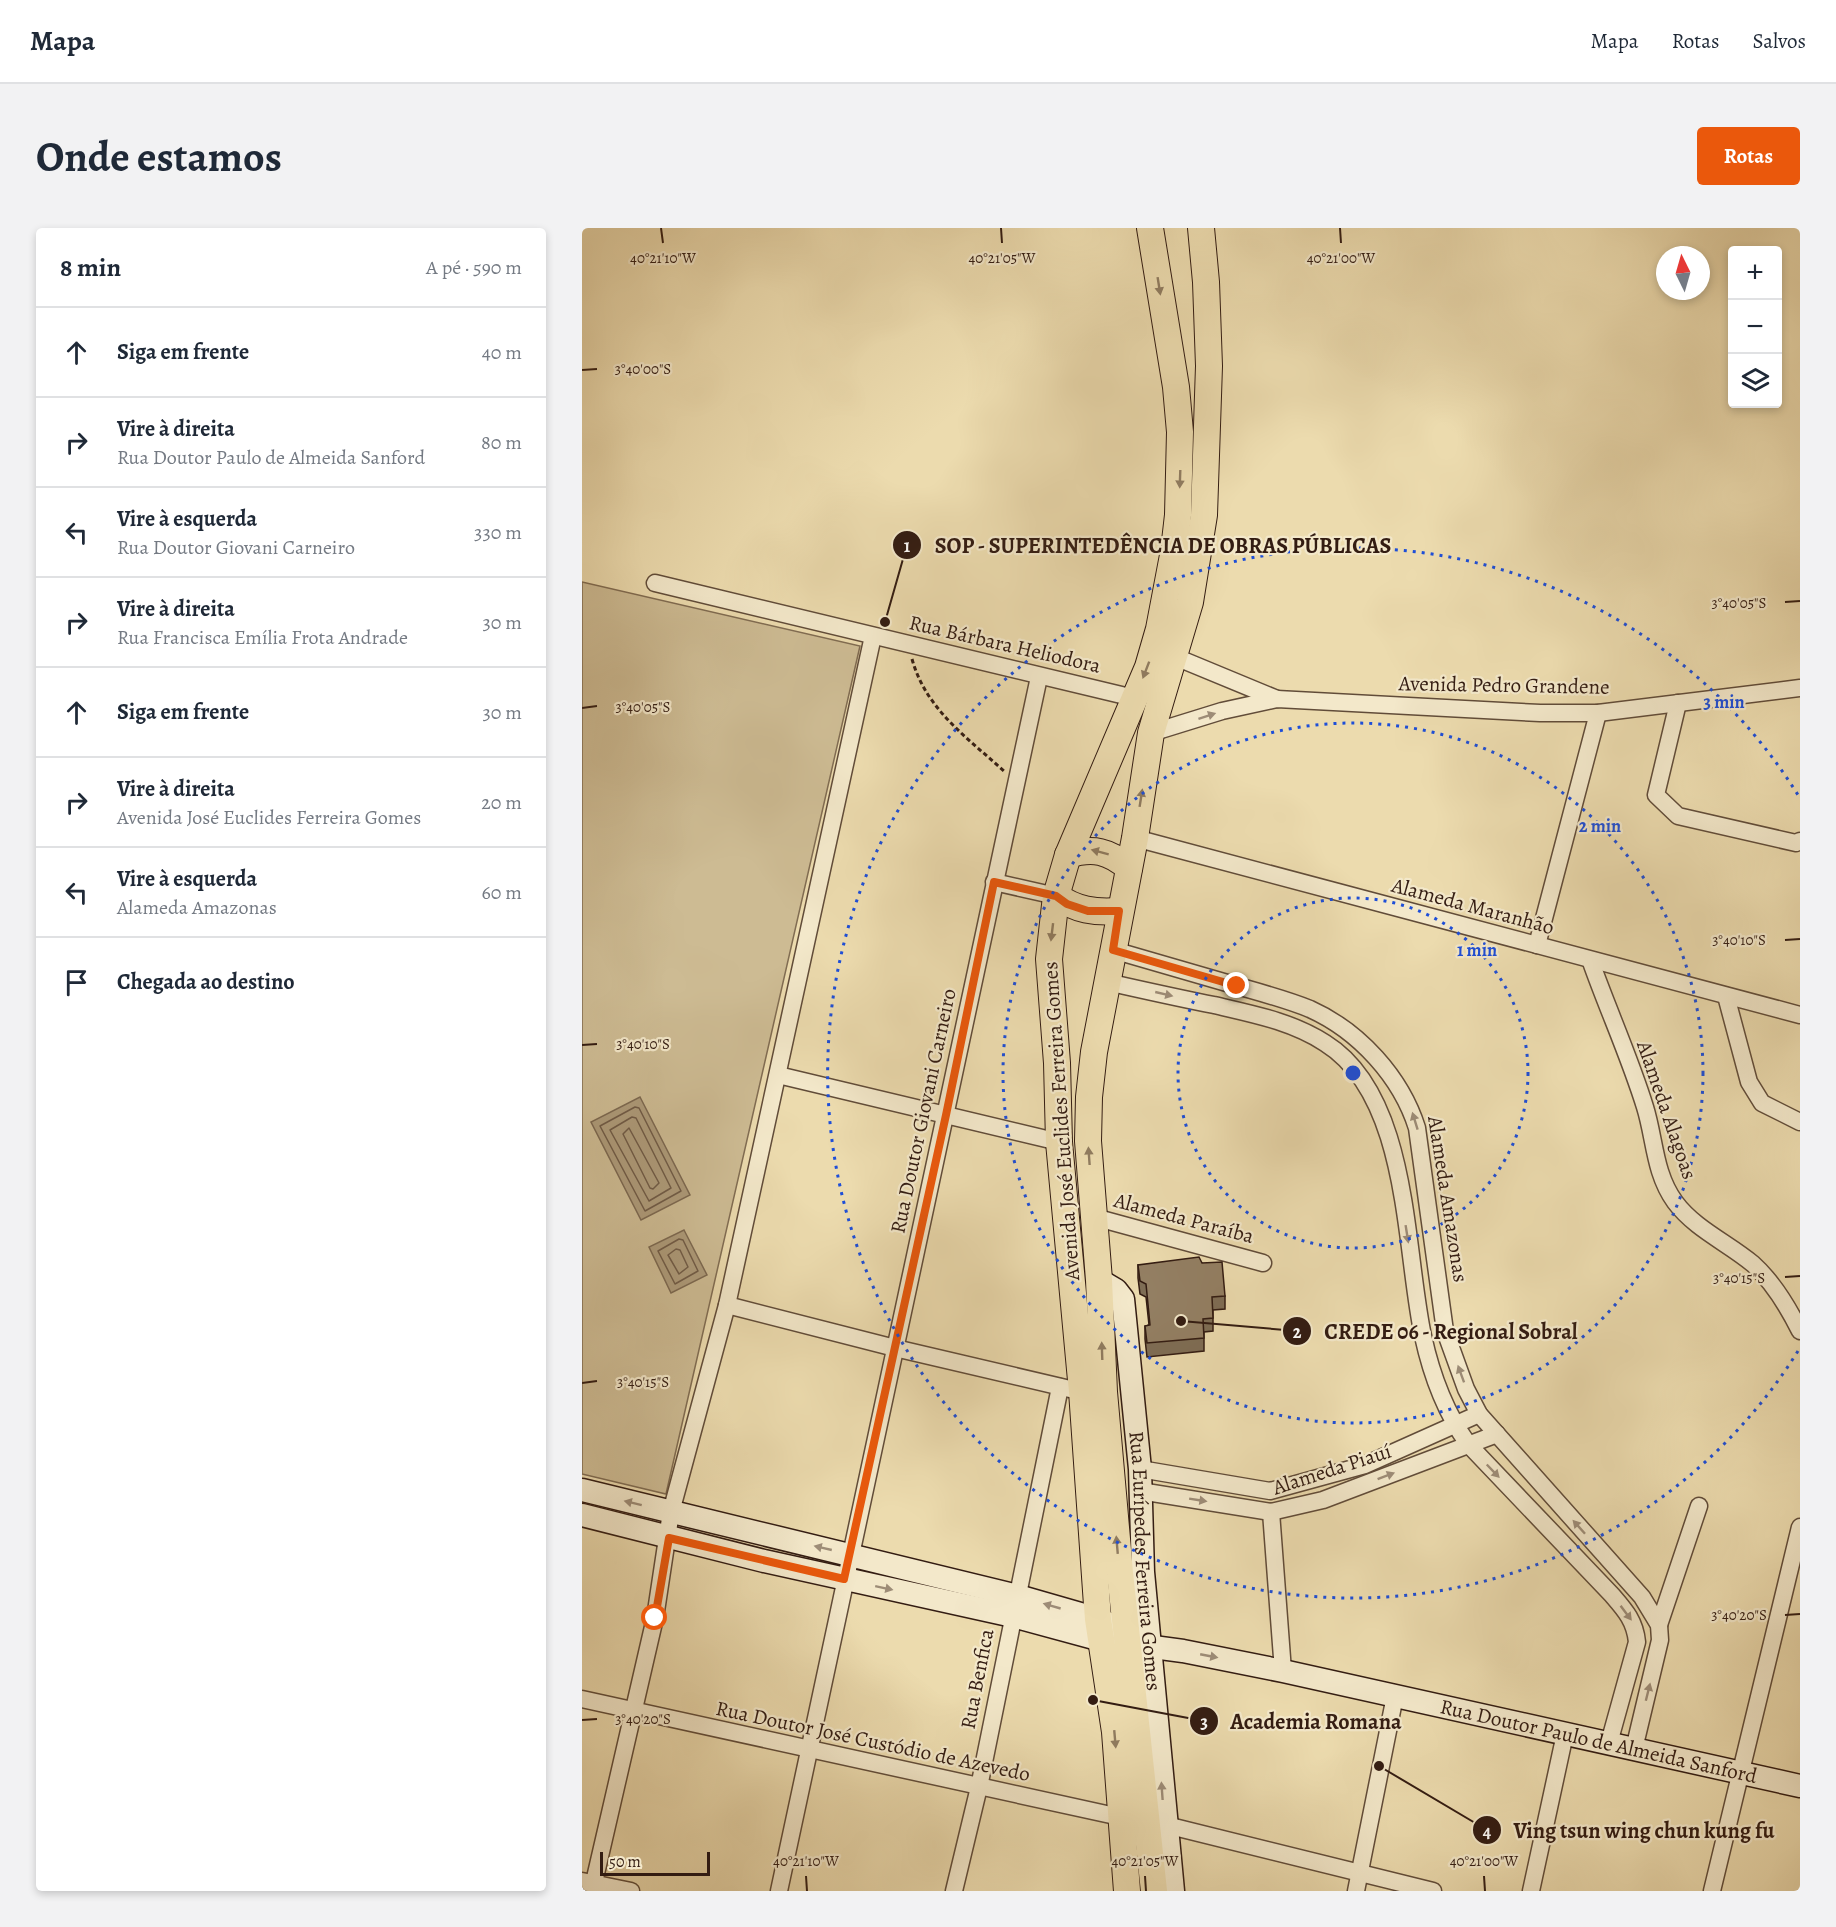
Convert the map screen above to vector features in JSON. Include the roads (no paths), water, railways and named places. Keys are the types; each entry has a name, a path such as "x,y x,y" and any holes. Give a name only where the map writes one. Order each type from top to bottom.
{"main road":[{"name":"Avenida José Euclides Ferreira Gomes","path":"1127,1891 1114,1732 1071,1389 1057,1063 1049,959 1056,896 1068,855 1148,667 1159,629 1174,550 1180,474 1176,387 1150,228"},
{"name":"Avenida José Euclides Ferreira Gomes","path":"1154,1891 1155,1822 1136,1642 1132,1573 1104,1392 1099,1281 1088,1141 1089,1097 1151,734 1190,602 1204,515 1209,366 1206,282 1201,228"},
{"path":"1068,855 1084,850 1099,850 1129,868"},
{"path":"1056,896 1067,904 1088,911 1119,911"}],"street":[{"name":"Rua Bárbara Heliodora","path":"655,583 1134,698"},
{"path":"631,1891 589,1885 655,1618 669,1538 671,1512 727,1305 873,636"},
{"name":"Avenida Pedro Grandene","path":"1173,656 1277,699"},
{"name":"Rua Doutor Giovani Carneiro","path":"779,1891 1039,677"},
{"name":"Avenida Pedro Grandene","path":"1151,734 1222,711 1277,699 1540,713 1598,713 1800,688"},
{"path":"1678,703 1656,795 1678,816 1796,843 1800,841"},
{"path":"1537,945 1598,713"},
{"name":"Alameda Maranhão","path":"1135,838 1537,945 1591,962 1800,1015"},
{"path":"994,882 1056,896"},
{"name":"Alameda Amazonas","path":"1113,950 1310,1009 1340,1027 1366,1049 1396,1083 1412,1112 1420,1142 1445,1331 1466,1389 1479,1414 1642,1597 1659,1625"},
{"name":"Alameda Alagoas","path":"1591,962 1645,1108 1656,1162 1664,1182 1676,1202 1694,1221 1753,1264 1767,1278 1800,1331"},
{"path":"1107,982 1274,1019 1324,1042 1358,1073 1386,1124 1402,1205 1423,1337 1454,1425 1468,1444 1599,1581 1632,1619 1637,1642 1609,1743"},
{"path":"1726,996 1749,1082 1762,1103 1800,1122"},
{"path":"1294,1027 1310,1009"},
{"path":"1348,1063 1366,1049"},
{"path":"778,1075 1059,1142"},
{"path":"1402,1205 1428,1202"},
{"name":"Alameda Paraíba","path":"1094,1216 1263,1263"},
{"name":"Rua Eurípedes Ferreira Gomes","path":"1099,1281 1116,1290 1123,1299 1140,1480 1132,1573"},
{"path":"727,1305 895,1348 1071,1389"},
{"name":"Rua Benfica","path":"954,1891 979,1787 1015,1606 1071,1389"},
{"name":"Alameda Piauí","path":"1140,1480 1270,1491 1365,1465 1479,1414"},
{"name":"Alameda Piauí","path":"1140,1480 1271,1512 1323,1500 1497,1434"},
{"name":"Rua Doutor Paulo de Almeida Sanford","path":"582,1490 850,1555 1015,1606 1100,1629 1136,1642 1283,1671 1800,1786"},
{"path":"1634,1749 1655,1665 1659,1625 1699,1506"},
{"path":"1271,1512 1283,1671"},
{"name":"Rua Doutor Paulo de Almeida Sanford","path":"582,1515 844,1579 1015,1606"},
{"path":"1712,1891 1800,1527"},
{"path":"1631,1660 1655,1665"},
{"path":"1356,1891 1395,1696"},
{"name":"Rua Doutor José Custódio de Azevedo","path":"582,1700 1120,1818"},
{"path":"1531,1891 1565,1734"},
{"path":"1173,1891 1155,1822 1433,1891"}],"water":[{"path":"640,1097 690,1195 641,1220 591,1122"},
{"path":"684,1230 707,1275 671,1293 649,1247"}],"place":[{"name":"SOP - SUPERINTEDÊNCIA DE OBRAS PÚBLICAS","path":"885,622"},
{"name":"CREDE 06 - Regional Sobral","path":"1181,1321"},
{"name":"Academia Romana","path":"1093,1700"},
{"name":"Ving tsun wing chun kung fu","path":"1379,1766"}]}
